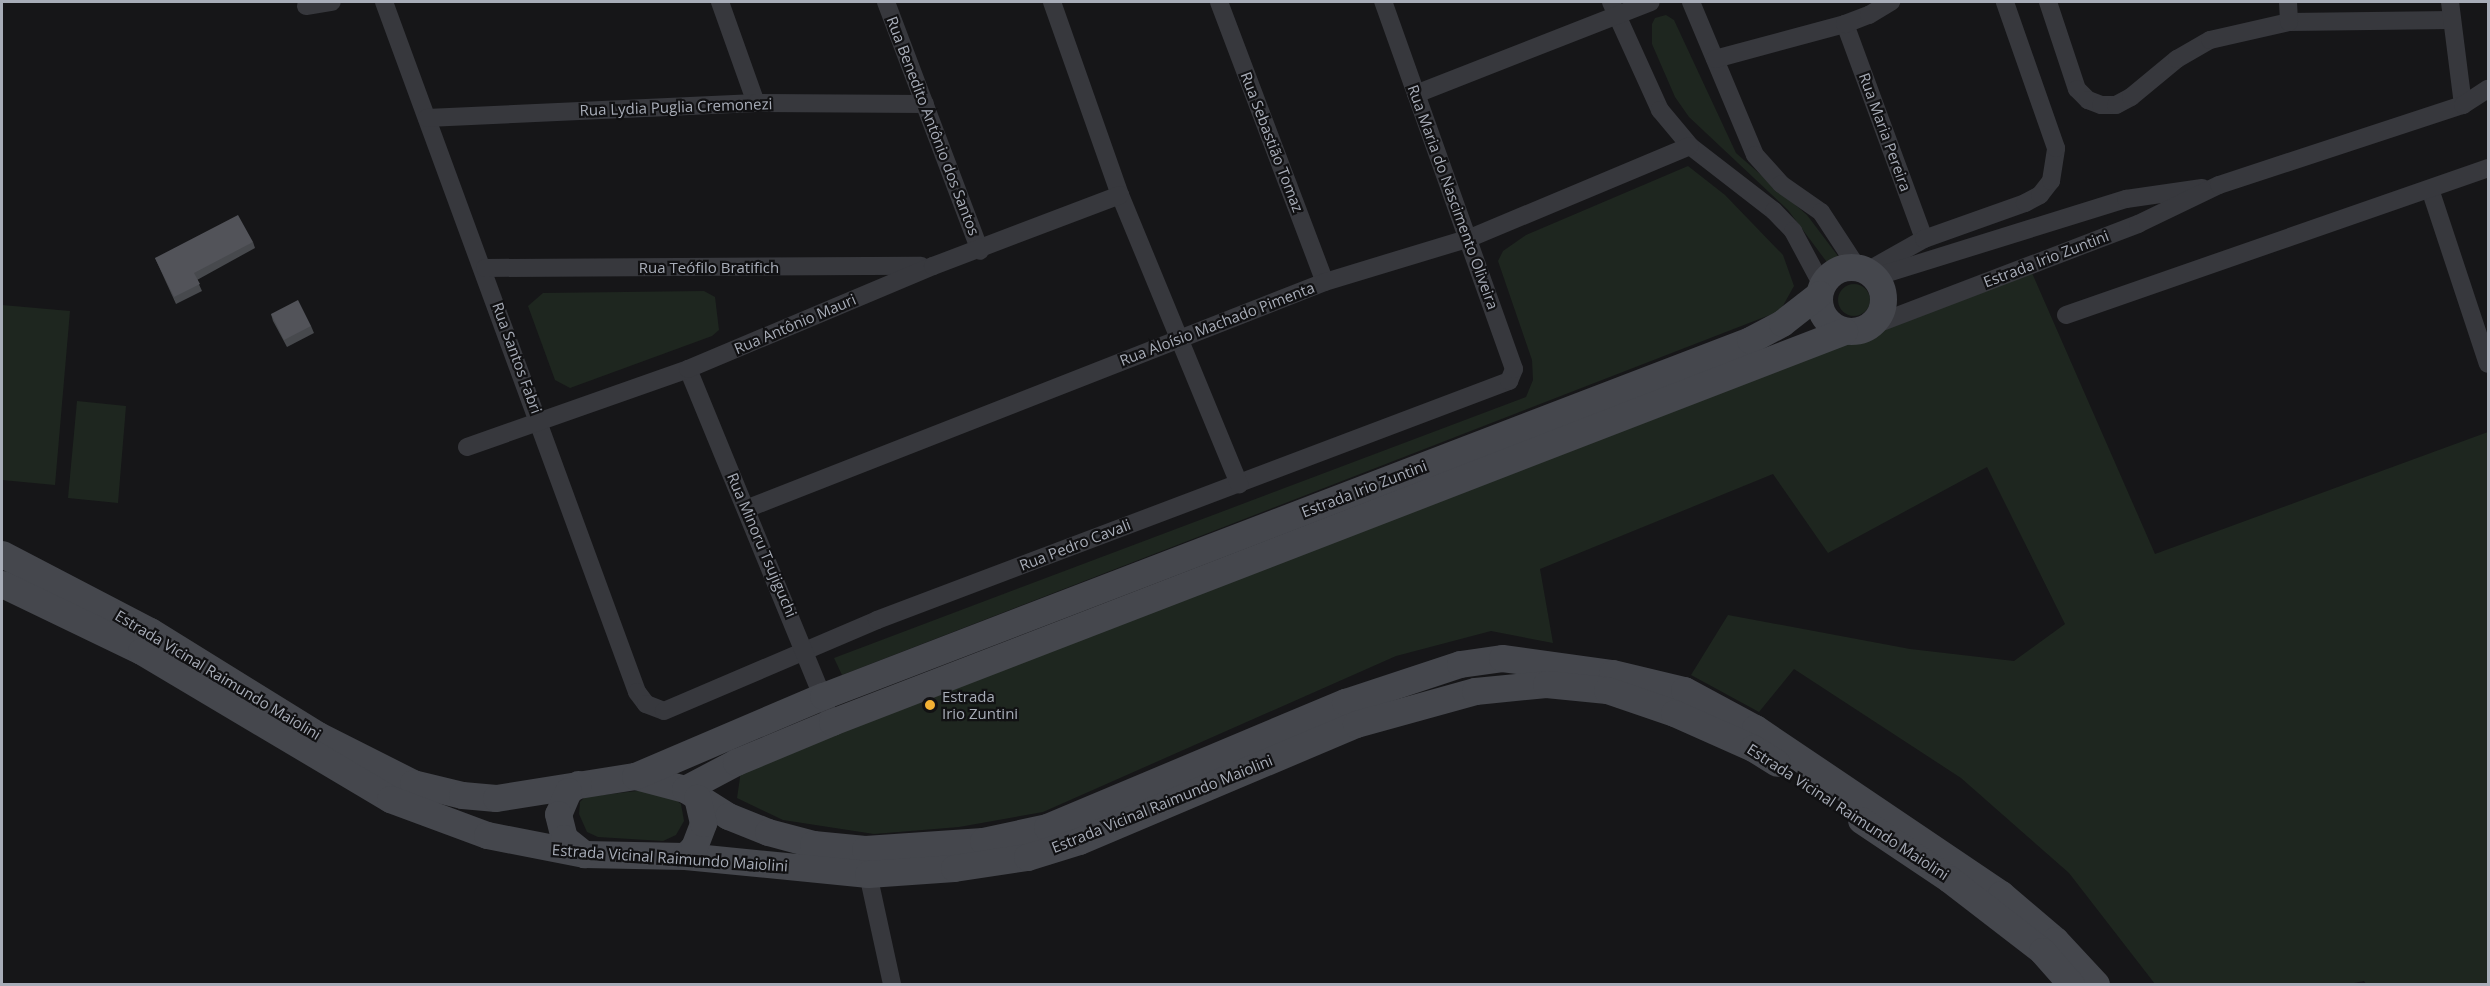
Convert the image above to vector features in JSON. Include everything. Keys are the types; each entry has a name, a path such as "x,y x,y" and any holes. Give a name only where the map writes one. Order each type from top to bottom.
{"main road":[{"path":"1836,270 1866,272 1881,287 1882,308 1871,326 1844,331 1822,314 1820,290 1836,270"},
{"name":"Estrada Irio Zuntini","path":"634,776 822,696 1750,340 1782,323 1820,290"},
{"name":"Estrada Irio Zuntini","path":"691,793 736,762 832,722 1844,331"},
{"name":"Estrada Vicinal Raimundo Maiolini","path":"2,554 150,631 318,735 413,783 462,795 496,798 634,776 691,793 728,816 813,844 865,849 983,841 1047,827 1406,679 1502,658 1558,666 1684,690 1755,728 2001,894 2055,940 2096,984"},
{"name":"Estrada Vicinal Raimundo Maiolini","path":"2,584 141,651 390,799 487,835 584,854 685,856 868,874 954,868 1027,857 1078,841 1366,720 1475,691 1545,684 1606,690 1674,713 1753,748 1949,879 2042,951 2070,984"},
{"path":"578,784 561,802 558,820 564,838 584,854"},
{"path":"685,856 694,847 703,823 691,793"}],"street":[{"path":"306,6 333,2"},
{"name":"Rua Santos Fabri","path":"384,2 485,268 637,692 654,709"},
{"path":"720,2 756,103"},
{"name":"Rua Benedito Antônio dos Santos","path":"885,2 980,251"},
{"path":"1052,2 1120,195 1239,484"},
{"name":"Rua Sebastião Tomaz","path":"1219,2 1325,282"},
{"name":"Rua Maria do Nascimento Oliveira","path":"1383,2 1470,238 1514,369 1509,381 1499,387"},
{"path":"1416,94 1614,8 1652,2"},
{"path":"1691,2 1755,155 1781,184 1821,212 1866,272 1924,239 2025,203 2040,195 2051,181 2056,148 2011,4"},
{"path":"1715,59 1845,24 1891,2"},
{"path":"2048,2 2077,89 2088,100 2101,105 2116,105 2131,97 2177,59 2210,40 2289,22 2452,20"},
{"path":"2288,2 2289,22"},
{"path":"2450,2 2463,105"},
{"path":"1614,8 1660,110 1690,146 1774,211 1793,231 1820,290"},
{"name":"Rua Maria Pereira","path":"1845,24 1924,239"},
{"name":"Estrada Irio Zuntini","path":"1871,326 2138,225 2219,185 2463,105 2488,89"},
{"name":"Rua Lydia Puglia Cremonezi","path":"427,118 756,103 925,104"},
{"name":"Rua Aloísio Machado Pimenta","path":"746,509 1325,282 1470,238 1690,146"},
{"path":"2066,315 2488,168"},
{"name":"Estrada Irio Zuntini","path":"1866,272 2126,199 2219,185"},
{"path":"2430,189 2488,364"},
{"name":"Rua Antônio Mauri","path":"468,447 688,369 933,266 980,251 1120,195"},
{"name":"Rua Teófilo Bratifich","path":"485,268 933,266"},
{"name":"Rua Minoru Tsujiguchi","path":"688,369 807,652 832,722"},
{"name":"Rua Pedro Cavali","path":"654,709 674,710 877,620 1499,387"},
{"path":"868,874 892,984"}],"shaded area":[{"path":"1666,15 1674,20 1736,153 1807,215 1841,260 1829,265 1788,210 1689,117 1675,97 1652,44 1652,24 1655,18"},
{"path":"1688,166 1725,195 1783,255 1794,286 1780,311 842,675 834,658 1526,397 1533,380 1532,360 1498,261 1503,251 1526,235"},
{"path":"2032,273 2155,554 2488,432 2488,984 2366,984 2364,981 2349,984 2155,984 2069,873 1961,778 1794,669 1759,712 1691,675 1728,615 1910,649 2014,661 2065,624 1987,467 1828,553 1773,474 1540,569 1553,643 1491,631 1396,656 1043,812 959,827 874,834 783,820 737,798 741,771"},
{"path":"1854,284 1866,288 1870,300 1866,312 1854,316 1842,312 1838,300 1842,288"},
{"path":"704,291 715,297 719,330 712,336 570,388 555,380 528,306 543,293"},
{"path":"2,305 70,311 55,485 2,480"},
{"path":"77,401 126,406 118,503 68,498"},
{"path":"645,790 673,797 681,804 684,821 676,835 663,841 598,837 587,832 579,814 580,802 585,797"}],"building":[{"path":"238,215 253,242 194,273 200,284 174,297 155,258"},
{"path":"298,300 311,326 284,340 271,314"}],"place":[{"name":"Estrada Irio Zuntini","path":"930,705"}]}
